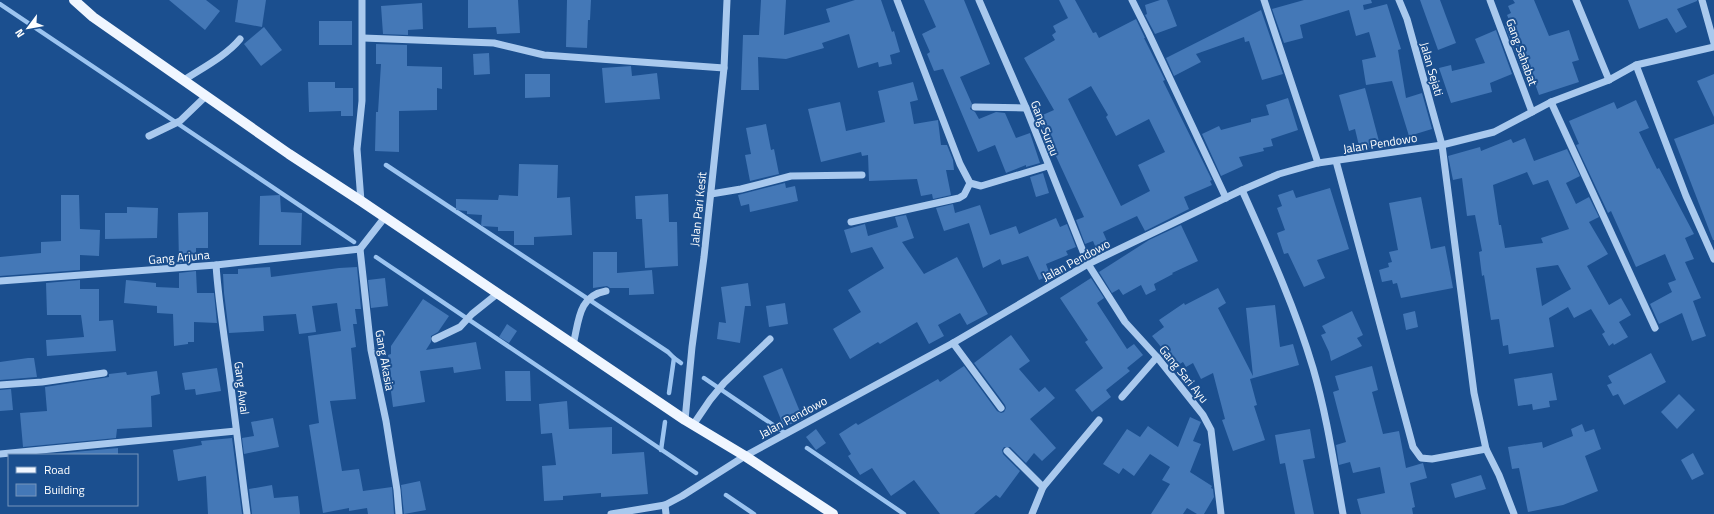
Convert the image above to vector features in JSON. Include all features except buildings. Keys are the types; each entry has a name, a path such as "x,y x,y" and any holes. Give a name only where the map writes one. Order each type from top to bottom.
{"main road":[{"path":"74,0 93,16 289,154 385,217 689,423 745,456 833,514"}],"street":[{"path":"361,201 357,149 362,101 362,0"},
{"name":"Jalan Pari Kesit","path":"689,423 692,348 711,194 724,68 727,0"},
{"path":"897,0 960,164 970,183 981,186 1048,166"},
{"name":"Gang Surau","path":"979,0 1026,108 1088,264"},
{"path":"1132,0 1226,198"},
{"path":"1264,0 1318,164"},
{"name":"Jalan Sejati","path":"1399,0 1407,19 1442,145"},
{"name":"Gang Sahabat","path":"1490,0 1532,112"},
{"path":"1576,0 1608,80"},
{"path":"1702,0 1714,43"},
{"path":"363,38 494,43 544,55 724,68"},
{"path":"184,80 223,54 240,39"},
{"name":"Jalan Pendowo","path":"611,514 665,505 682,496 745,456 953,343 1088,264 1278,174 1318,164 1442,145 1494,132 1551,102 1608,80 1636,65 1714,48"},
{"path":"1636,65 1686,196 1714,259"},
{"path":"149,136 180,121 206,96"},
{"path":"1551,102 1654,328"},
{"path":"975,107 1026,108"},
{"path":"1442,145 1474,393 1486,449 1499,475 1514,514"},
{"path":"1336,161 1413,448 1421,458 1432,459 1486,449"},
{"path":"711,194 741,189 791,176 862,175"},
{"path":"851,222 959,198 964,195 970,183"},
{"path":"1242,190 1285,287 1313,368 1330,439 1343,514"},
{"path":"360,249 385,217"},
{"name":"Gang Arjuna","path":"0,281 216,265 360,249"},
{"name":"Gang Akasia","path":"360,249 371,350 386,421 397,490 399,514"},
{"name":"Gang Sari Ayu","path":"1088,264 1125,322 1157,357 1203,415 1211,430 1221,514"},
{"name":"Gang Awal","path":"216,265 219,305 247,514"},
{"path":"573,345 583,306 589,297 595,293 606,291"},
{"path":"435,340 460,327 472,314 497,294"},
{"path":"689,423 724,383 770,339"},
{"path":"953,343 1001,408"},
{"path":"1122,397 1157,357"},
{"path":"0,385 42,382 104,373"},
{"path":"1032,514 1043,487 1099,420"},
{"path":"0,454 236,431"},
{"path":"1007,451 1043,487"},
{"path":"665,505 666,514"}],"waterway":[{"path":"0,4 354,242"},
{"path":"386,165 668,352 674,358 669,393"},
{"path":"376,257 696,473"},
{"path":"674,358 681,363"},
{"path":"704,378 785,433"},
{"path":"661,450 665,422"},
{"path":"807,448 904,514"},
{"path":"726,495 754,514"}]}
